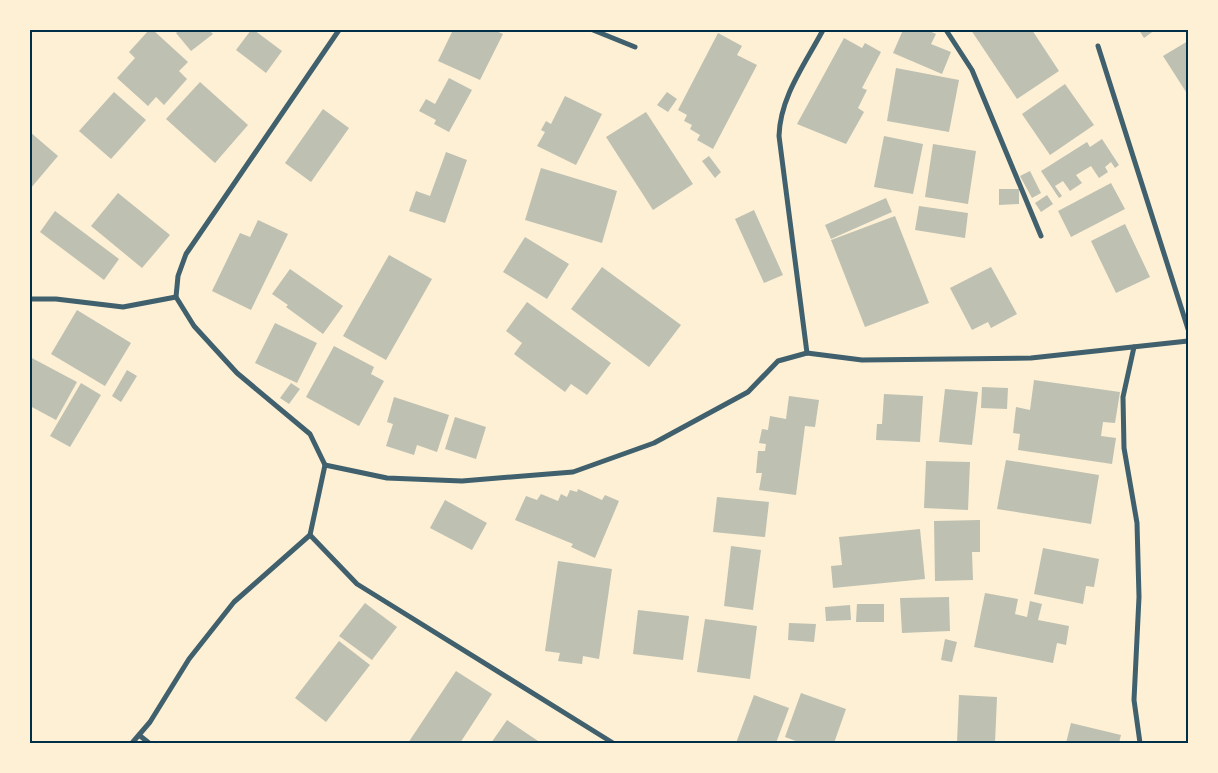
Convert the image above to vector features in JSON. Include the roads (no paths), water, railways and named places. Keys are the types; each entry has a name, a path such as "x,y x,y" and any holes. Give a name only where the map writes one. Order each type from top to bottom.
{"street":[{"path":"132,743 150,722 189,659 234,602 310,535 325,466 310,434 237,373 194,326 176,297 178,276 186,254 339,30"},
{"path":"593,30 635,47"},
{"path":"807,353 779,136 780,120 786,99 823,30"},
{"path":"946,30 972,70 1041,236"},
{"path":"1098,46 1188,329"},
{"path":"30,299 56,298 123,307 176,297"},
{"path":"325,466 387,478 462,480 573,472 654,443 748,392 778,360 807,353 862,360 1031,358 1188,341"},
{"path":"1134,347 1123,397 1124,448 1137,523 1139,597 1134,700 1140,743"},
{"path":"310,535 357,584 613,743"},
{"path":"139,735 149,743"}]}
